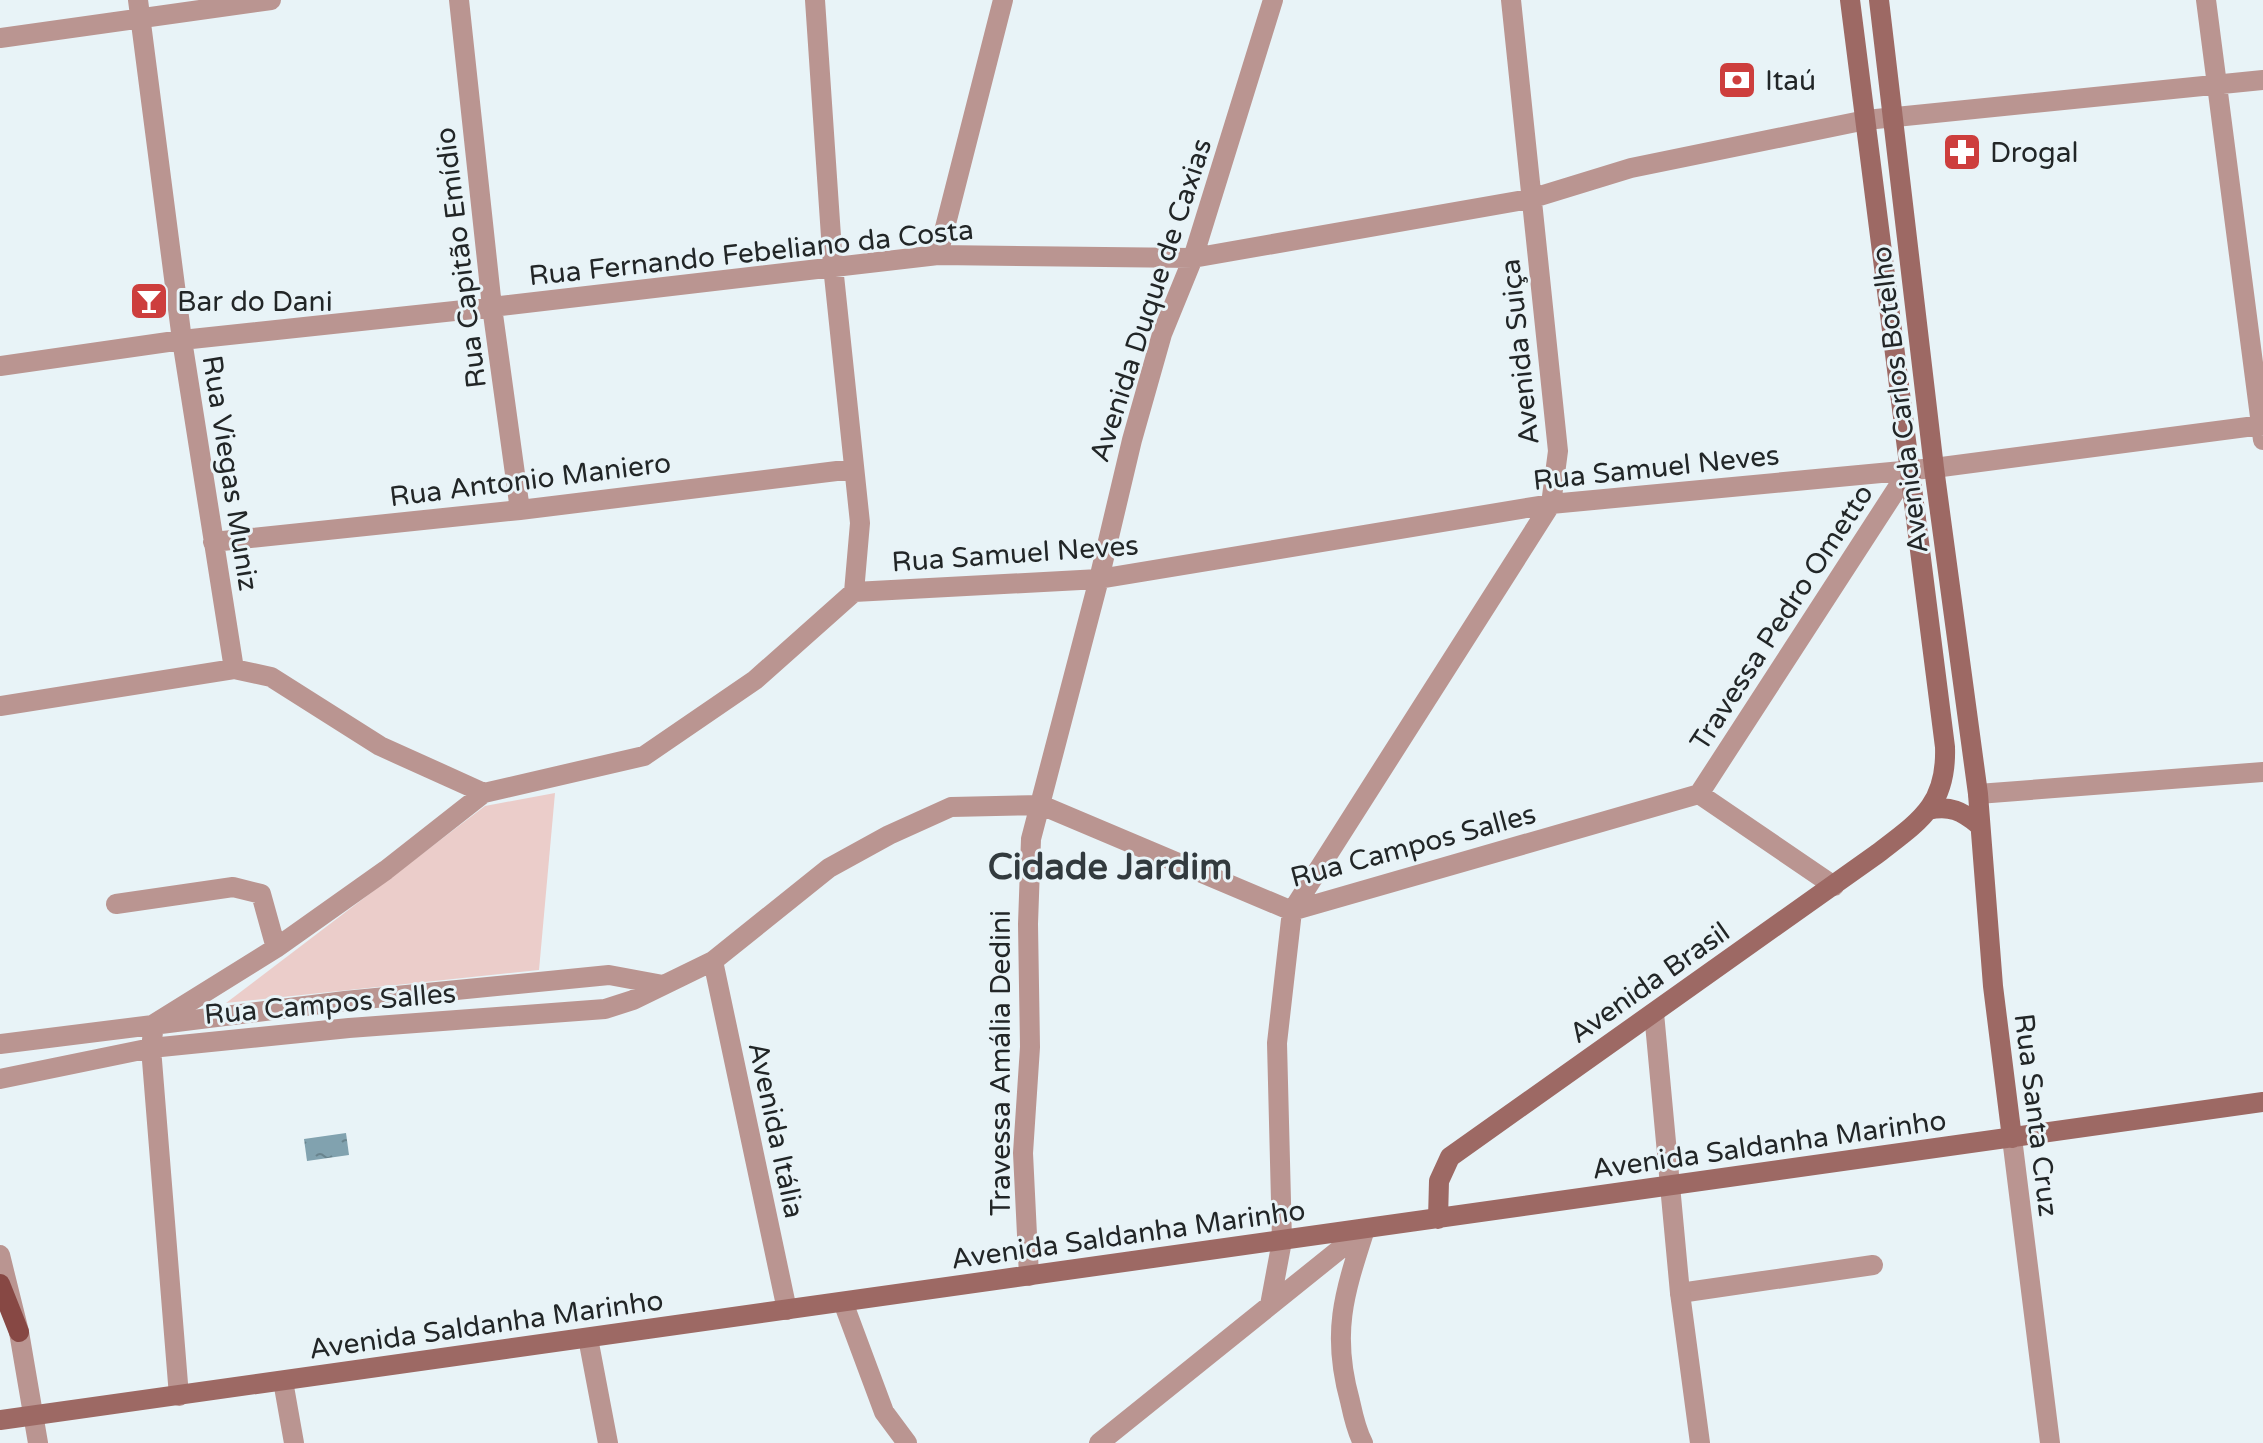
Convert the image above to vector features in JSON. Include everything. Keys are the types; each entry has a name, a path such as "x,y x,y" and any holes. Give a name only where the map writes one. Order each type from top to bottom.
{"main road":[{"name":"Avenida Carlos Botelho","path":"1850,0 1945,747"},
{"name":"Avenida Carlos Botelho","path":"1879,0 1934,468 1978,794"},
{"path":"1945,747 1964,779 1978,794"},
{"name":"Avenida Brasil","path":"1438,1219 1439,1181 1450,1157 1909,830 1942,789 1945,747"},
{"name":"Rua Santa Cruz","path":"1978,794 1993,986 2012,1138"},
{"path":"1928,810 1950,807 1979,825"},
{"name":"Avenida Saldanha Marinho","path":"0,1420 2263,1102"},
{"path":"0,1284 19,1332"}],"street":[{"path":"0,38 140,9 271,0"},
{"name":"Rua Capitão Emídio","path":"459,0 492,307 520,510"},
{"path":"815,0 833,266 860,523 854,592"},
{"path":"938,255 1003,0"},
{"name":"Avenida Duque de Caxias","path":"1041,805 1132,440 1158,349 1193,258 1273,0"},
{"name":"Avenida Suiça","path":"1292,911 1551,504 1558,451 1511,0"},
{"path":"2206,0 2262,430"},
{"name":"Rua Viegas Muniz","path":"140,9 182,340 234,669"},
{"name":"Rua Fernando Febeliano da Costa","path":"0,366 182,340 938,255 1193,258 1530,199 1631,168 1866,120 2263,80"},
{"name":"Rua Samuel Neves","path":"484,793 644,756 755,680 854,592 1099,579 1551,504 1934,468 2262,430"},
{"name":"Rua Antonio Maniero","path":"213,542 520,510 853,469"},
{"name":"Travessa Pedro Ometto","path":"1699,794 1909,470"},
{"path":"0,706 234,669 271,677 380,746 484,793 386,870 276,948 154,1024 151,1048 179,1396"},
{"path":"1978,794 2263,772"},
{"path":"1699,794 1834,886"},
{"name":"Rua Campos Salles","path":"0,1079 151,1048 349,1028 605,1009 633,1000 713,961 829,868 889,835 951,807 1041,805 1292,911 1699,794"},
{"name":"Travessa Amália Dedini","path":"1029,1276 1023,1153 1030,1047 1028,924 1031,839 1041,805"},
{"path":"116,904 233,887 261,894 276,948"},
{"path":"1270,1305 1282,1241 1277,1043 1292,911"},
{"name":"Avenida Itália","path":"713,961 787,1310"},
{"name":"Rua Campos Salles","path":"0,1044 345,1001 609,975 663,985"},
{"path":"345,1001 349,1028"},
{"path":"1654,1013 1680,1293 1700,1443"},
{"name":"Rua Santa Cruz","path":"2012,1138 2050,1443"},
{"path":"1099,1443 1365,1229"},
{"path":"1363,1443 1342,1372 1339,1338 1345,1292 1365,1229"},
{"path":"0,1255 19,1332 38,1443"},
{"path":"1680,1293 1873,1265"},
{"path":"843,1302 884,1412 907,1443"},
{"path":"588,1338 608,1443"},
{"path":"283,1381 294,1443"}],"shaded area":[{"path":"555,793 539,970 226,1003 485,806"}],"water":[{"path":"346,1133 349,1155 307,1161 304,1139"}],"place":[{"name":"Itaú","path":"1737,80"},
{"name":"Drogal","path":"1962,152"},
{"name":"Bar do Dani","path":"149,301"}],"district":[{"name":"Cidade Jardim","path":"1110,866"}]}
